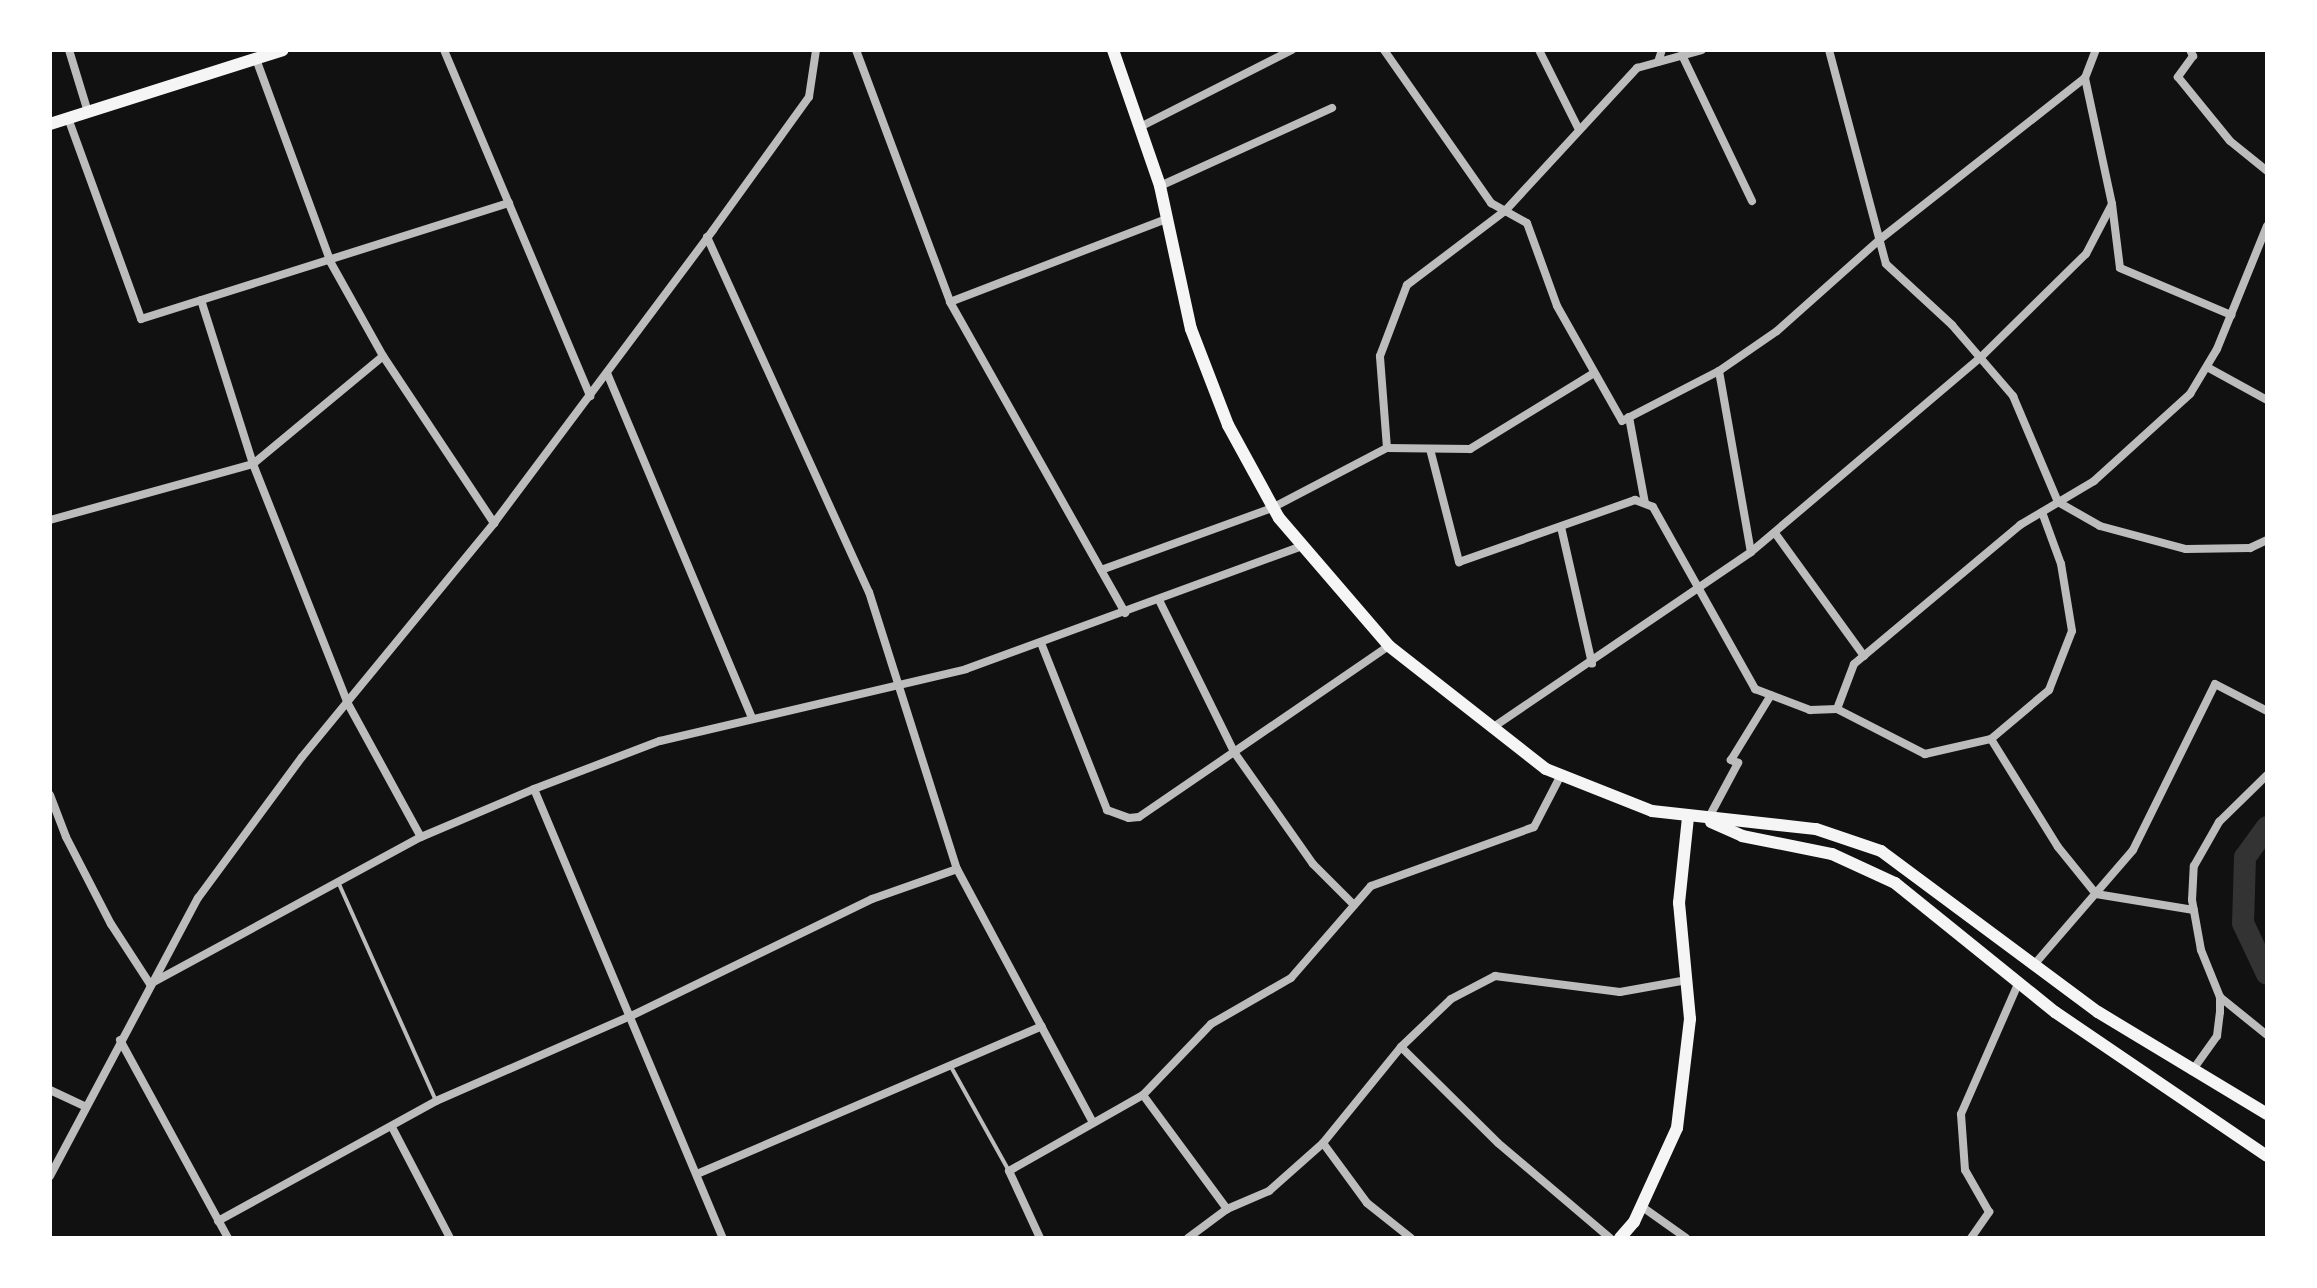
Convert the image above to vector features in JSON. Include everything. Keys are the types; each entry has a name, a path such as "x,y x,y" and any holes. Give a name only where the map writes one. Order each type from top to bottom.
{"main road":[{"path":"50,124 283,50"},
{"path":"1113,50 1142,126 1160,186 1179,285 1208,376 1272,508 1389,646 1491,728 1561,775 1652,811 1708,821 1744,818 1816,829 1881,851 1913,870 2033,966 2192,1071 2267,1114"},
{"path":"1620,1238 1641,1206 1677,1128 1690,1019 1679,903 1688,818"},
{"path":"1708,821 1742,836 1832,854 1876,872 1912,895 2018,984 2267,1156"}],"street":[{"path":"69,50 88,112"},
{"path":"444,50 590,396"},
{"path":"50,1176 84,1106 198,898 347,702 494,523 707,237 809,97 816,50"},
{"path":"856,50 950,302 1125,613"},
{"path":"1142,126 1292,50"},
{"path":"1384,50 1491,203 1527,223 1557,306 1622,421 1719,371 1777,331 1879,240 2085,78 2096,50"},
{"path":"1539,50 1579,130"},
{"path":"1658,62 1662,50"},
{"path":"1387,448 1380,356 1407,285 1505,211 1637,68 1702,50"},
{"path":"1829,50 1886,264 1980,358 2013,396 2058,502 2100,526 2186,549 2250,548 2267,540"},
{"path":"2190,50 2193,56 2178,77 2230,141 2267,171"},
{"path":"1682,55 1752,201"},
{"path":"256,59 331,263 383,356 494,523"},
{"path":"2085,78 2112,204 2120,268 2231,315"},
{"path":"1160,186 1332,108"},
{"path":"68,118 141,319 331,263 509,203"},
{"path":"1491,728 1699,592 1775,533 1980,358 2086,254 2112,204"},
{"path":"950,302 1166,219"},
{"path":"1837,709 1854,664 2042,512 2094,481 2190,394 2207,367 2231,315 2267,226"},
{"path":"707,237 869,592 901,682 957,869 1093,1123"},
{"path":"201,300 253,464 347,702 421,837"},
{"path":"50,520 253,464 383,356"},
{"path":"2207,367 2267,400"},
{"path":"1719,371 1751,552"},
{"path":"607,373 752,718"},
{"path":"1101,570 1272,508 1387,448 1470,449 1594,373"},
{"path":"1629,417 1645,503"},
{"path":"1430,449 1459,562 1635,500 1645,503 1653,507 1755,689 1810,710 1837,709 1925,754 1991,739 2049,690 2072,631 2061,564 2042,512"},
{"path":"1561,527 1592,664"},
{"path":"1775,533 1864,656"},
{"path":"150,984 421,837 534,789 660,741 966,669 1303,546"},
{"path":"1159,600 1234,752 1313,864 1354,905"},
{"path":"1041,643 1112,813 1139,817 1389,646"},
{"path":"2033,966 2133,850 2215,684 2267,711"},
{"path":"1708,821 1738,763 1731,760 1771,695"},
{"path":"1991,739 2058,847 2096,894 2194,910"},
{"path":"1040,1238 1009,1171 1143,1095 1211,1024 1291,978 1371,886 1534,827 1561,775"},
{"path":"2192,1071 2217,1036 2220,997 2201,950 2194,910 2194,866 2219,822 2267,775"},
{"path":"534,789 633,1015 723,1238"},
{"path":"50,795 111,924 150,984"},
{"path":"218,1221 393,1129 436,1101 633,1015 872,899 957,869"},
{"path":"1188,1238 1227,1209 1269,1191 1323,1143 1401,1047 1451,999 1495,976 1620,992 1687,980"},
{"path":"1971,1238 1989,1212 1965,1170 1961,1114 2018,984"},
{"path":"2220,997 2267,1035"},
{"path":"697,1174 1042,1026"},
{"path":"120,1040 228,1238"},
{"path":"1401,1047 1498,1143 1610,1238"},
{"path":"50,1090 84,1106"},
{"path":"1143,1095 1227,1209"},
{"path":"393,1129 450,1238"},
{"path":"1323,1143 1367,1203 1411,1238"},
{"path":"1641,1206 1686,1238"}],"lane":[{"path":"338,881 436,1101"},
{"path":"949,1064 1009,1171"}],"waterway":[{"path":"2267,827 2245,857 2243,923 2267,974"}]}
